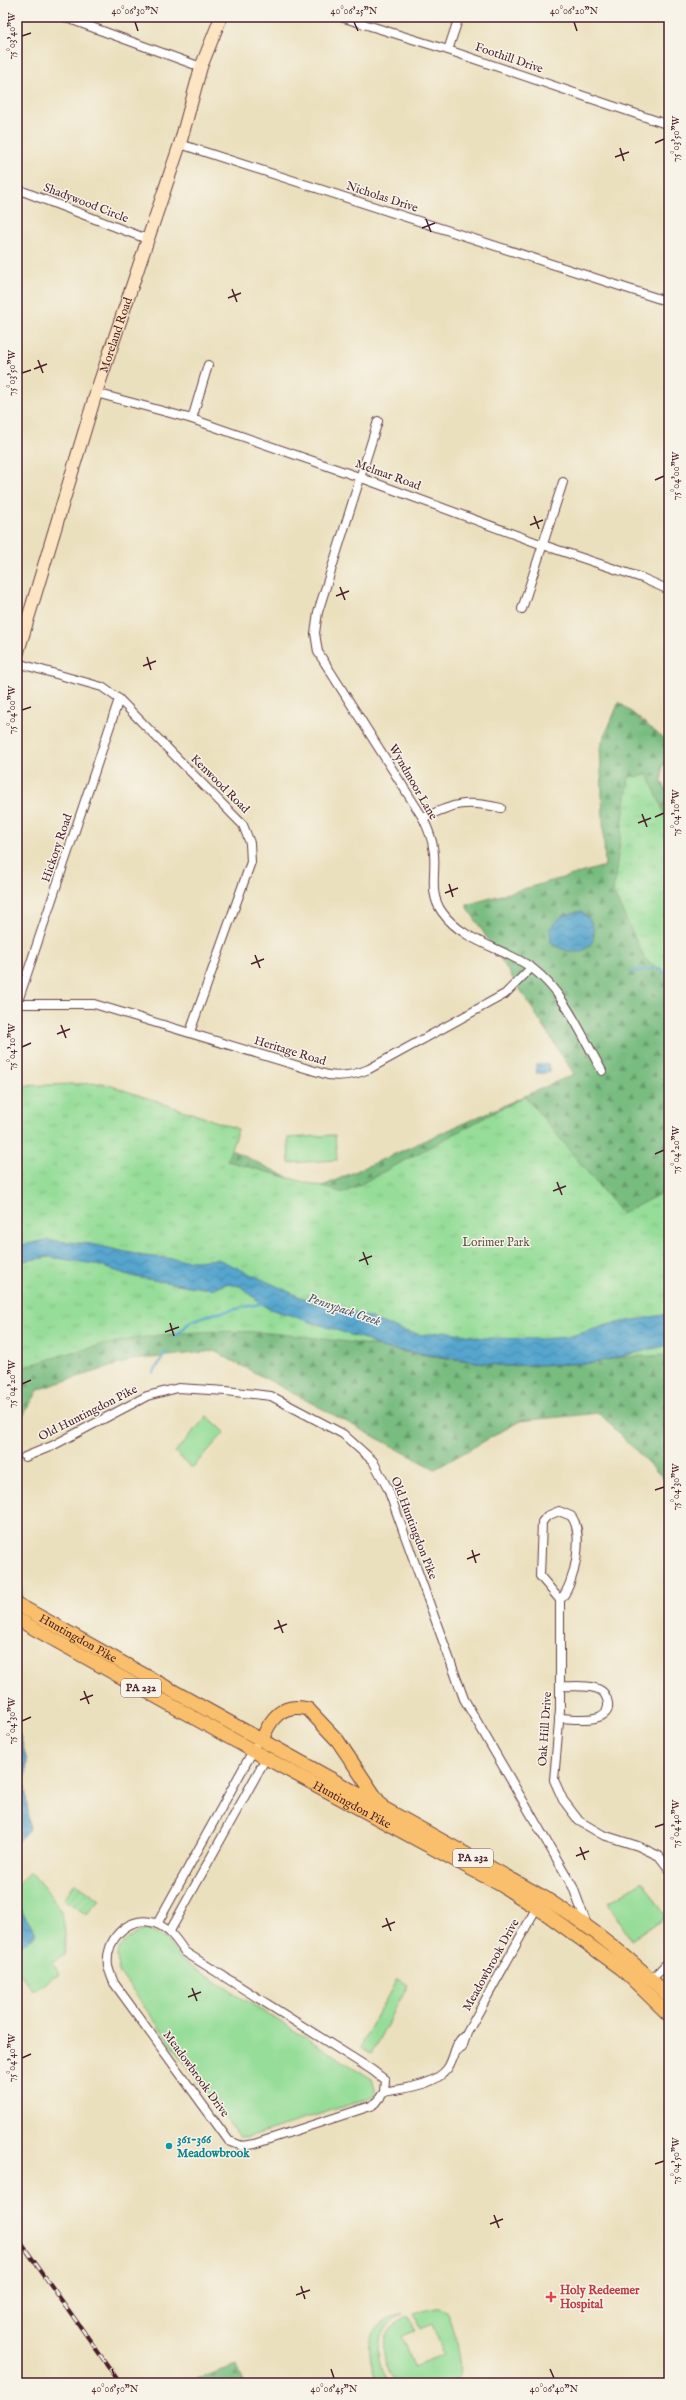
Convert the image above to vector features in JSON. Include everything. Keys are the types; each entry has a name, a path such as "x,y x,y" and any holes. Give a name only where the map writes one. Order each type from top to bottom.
{"main road":[{"name":"Huntingdon Pike","path":"17,1604 545,1898 587,1925 619,1949 669,1997"},
{"name":"Huntingdon Pike","path":"17,1619 266,1758 501,1885 537,1907 622,1969 669,2015"},
{"path":"262,1740 271,1719 277,1714 291,1708 308,1709 317,1716 338,1741 382,1807"}],"street":[{"path":"64,17 201,67"},
{"name":"Moreland Road","path":"17,655 20,629 96,393 180,144 201,67 221,17"},
{"name":"Foothill Drive","path":"341,17 448,50 669,125"},
{"path":"448,50 459,17"},
{"name":"Nicholas Drive","path":"180,144 669,302"},
{"name":"Shadywood Circle","path":"17,189 147,239"},
{"path":"192,419 208,364"},
{"name":"Melmar Road","path":"96,393 192,419 359,477 543,545 642,578 669,590"},
{"name":"Wyndmoor Lane","path":"378,421 359,477 318,612 315,633 318,652 423,818 434,848 432,881 435,899 442,912 462,931 531,968 558,994 602,1071"},
{"path":"522,609 563,482"},
{"name":"Kenwood Road","path":"17,662 102,687 119,699 243,825 250,843 251,862 190,1032"},
{"name":"Hickory Road","path":"17,1004 119,699"},
{"path":"423,818 450,805 475,802 501,808"},
{"name":"Heritage Road","path":"17,1004 94,1004 328,1075 340,1077 355,1075 505,994 531,968"},
{"name":"Old Huntingdon Pike","path":"25,1457 52,1446 147,1396 178,1388 271,1396 343,1434 373,1461 388,1488 464,1699 573,1887 587,1925"},
{"name":"Oak Hill Drive","path":"560,1600 542,1581 538,1571 542,1522 546,1516 559,1511 571,1516 576,1528 575,1569 560,1600 559,1718 554,1780 563,1800 579,1821 603,1834 638,1846 659,1856 669,1869"},
{"path":"559,1718 594,1718 602,1716 606,1712 608,1703 605,1695 600,1690 560,1686"},
{"path":"157,1924 252,1749 262,1740 266,1758 170,1931"},
{"name":"Meadowbrook Drive","path":"384,2092 437,2080 448,2069 462,2037 466,2035 537,1907"},
{"name":"Meadowbrook Drive","path":"138,1922 157,1924 170,1931 185,1952 385,2080 384,2092 376,2103 371,2106 254,2144 242,2146 229,2141 114,1983 108,1966 110,1947 116,1936 126,1926 138,1922"},
{"path":"652,1980 669,1961"}],"green space":[{"path":"619,702 669,743 669,759 662,767 662,781 669,797 669,1314 17,1097 139,1105 314,1190 574,1074 466,905 605,866 600,747"},
{"path":"648,775 669,824 669,977 645,959 613,892 629,777"},
{"name":"Lorimer Park","path":"103,1083 238,1129 227,1161 344,1193 525,1096 622,1214 669,1189 669,1355 588,1357 438,1352 274,1333 223,1331 193,1332 133,1339 75,1352 17,1370 17,1086"},
{"path":"335,1135 337,1160 289,1163 288,1138"},
{"path":"17,1262 404,1352 505,1366 594,1363 669,1345 669,1484 599,1413 520,1421 435,1469 214,1351 132,1360 39,1389 17,1426"},
{"path":"207,1416 225,1432 192,1468 175,1452"},
{"path":"17,1523 23,1608 17,1604"},
{"path":"31,1872 60,1909 63,1917 65,1939 64,1955 53,1963 59,1973 33,1991 17,1969 17,1884"},
{"path":"643,1881 666,1917 631,1940 608,1903"},
{"path":"75,1883 99,1900 87,1915 64,1899"},
{"path":"147,1929 165,1938 181,1960 372,2079 376,2091 373,2097 248,2137 239,2137 119,1972 118,1956 123,1944 133,1936"},
{"path":"397,1979 408,1985 371,2054 360,2047"},
{"path":"435,2308 444,2309 450,2319 461,2365 459,2377 455,2380 439,2383 410,2384 396,2382 389,2372 385,2360 385,2338 396,2323 409,2315 415,2331 402,2336 414,2366 444,2354 432,2324 420,2329 414,2313"},
{"path":"404,2313 394,2319 381,2335 378,2353 384,2373 390,2383 377,2383 371,2358 371,2339 381,2324"},
{"path":"237,2365 244,2383 186,2383"}],"water":[{"path":"581,911 589,919 593,928 594,937 590,944 584,950 575,952 564,950 551,942 550,928 562,916"},
{"path":"548,1064 550,1071 546,1073 536,1073 536,1065"},
{"path":"46,1240 91,1244 144,1256 196,1261 218,1259 309,1301 371,1318 400,1330 422,1335 445,1331 483,1338 540,1339 568,1337 611,1324 669,1314 669,1345 594,1363 505,1366 382,1348 364,1339 267,1308 240,1286 226,1284 212,1289 195,1287 135,1277 94,1264 50,1257 17,1262 17,1246"},
{"path":"17,1725 27,1761 25,1787 30,1828 17,1844"},
{"path":"20,1909 37,1934 17,1949 17,1911"}],"waterway":[{"path":"631,972 660,968 669,977"},
{"path":"175,1337 190,1322 205,1316 263,1303"},
{"path":"153,1373 166,1352"}],"railway":[{"path":"17,2237 120,2383"}],"place":[{"name":"361-366 Meadowbrook","path":"169,2146"},
{"name":"Holy Redeemer Hospital","path":"551,2297"}],"water label":[{"name":"Pennypack Creek","path":"344,1310"}]}
